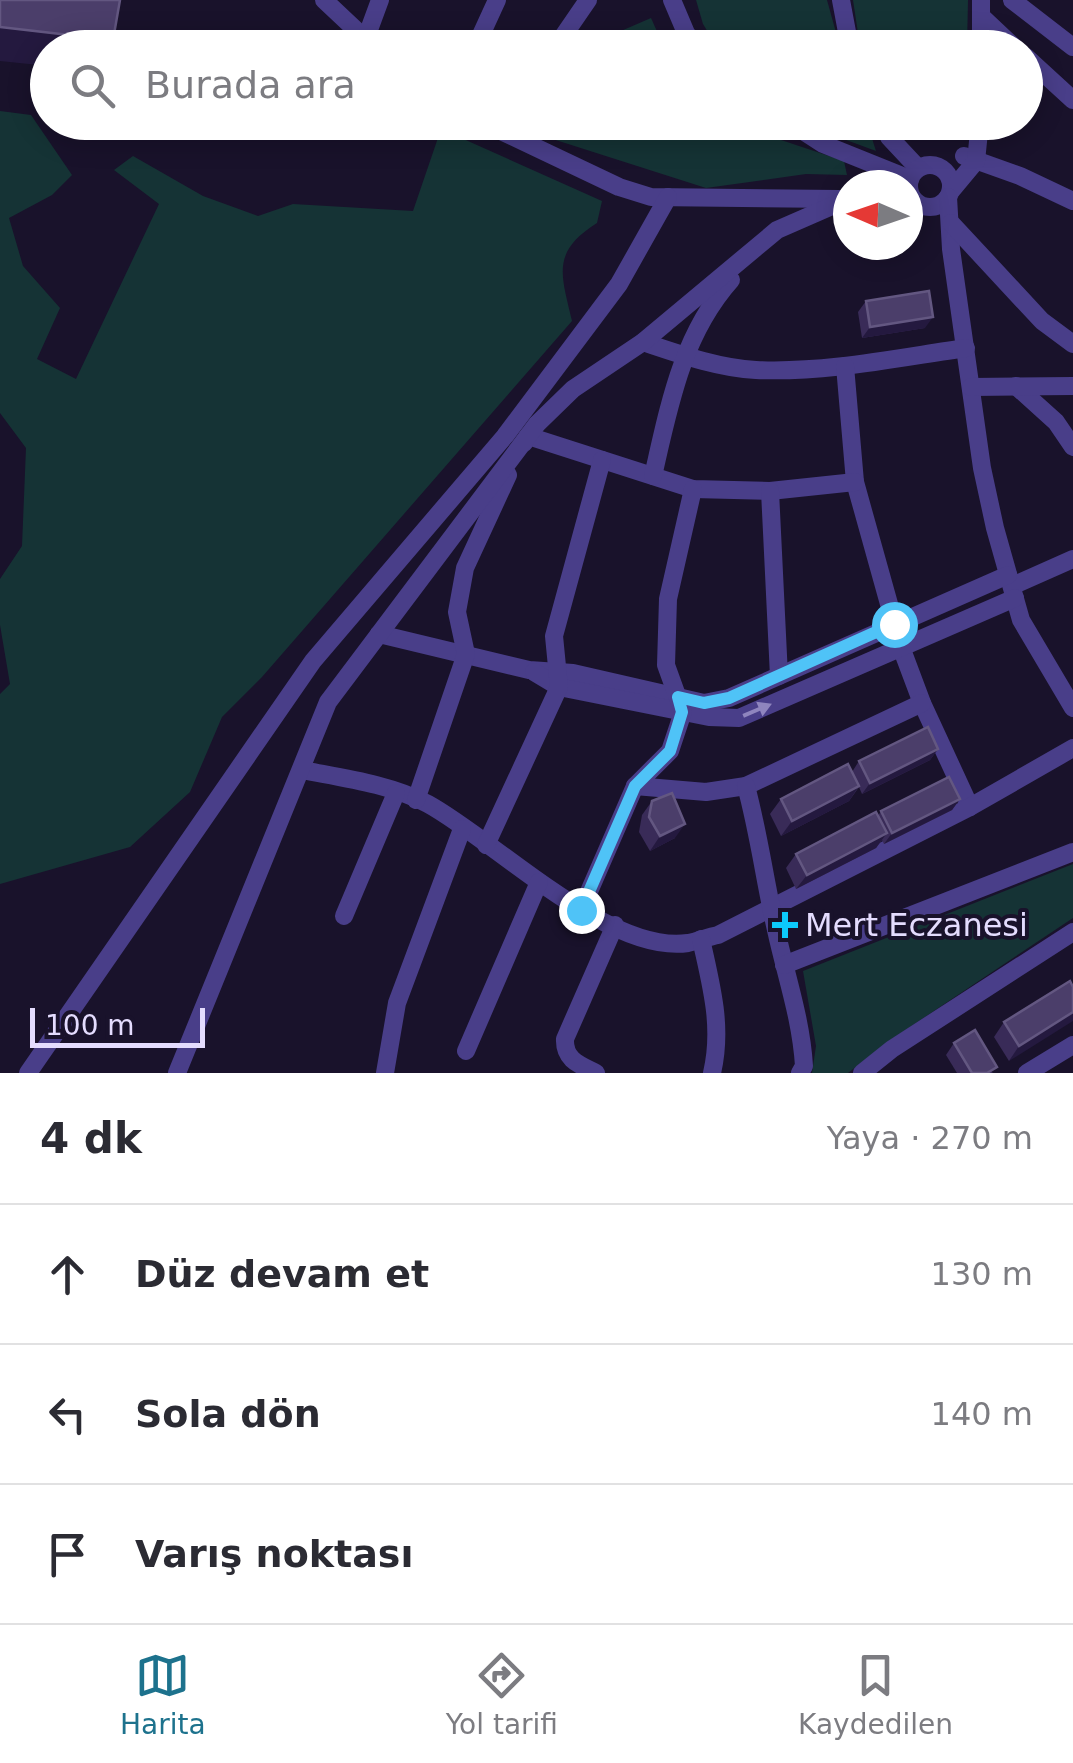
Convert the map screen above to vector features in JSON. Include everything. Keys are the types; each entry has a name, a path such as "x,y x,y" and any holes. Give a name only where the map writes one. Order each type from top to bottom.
{"street":[{"path":"324,0 356,30"},
{"path":"373,30 380,0"},
{"path":"483,30 497,0"},
{"path":"567,30 588,0"},
{"path":"672,0 685,30"},
{"path":"841,0 847,30"},
{"path":"1012,0 1073,47"},
{"path":"981,8 1000,30"},
{"path":"1043,73 1073,100"},
{"path":"528,140 619,188 651,197 833,199"},
{"path":"817,140 874,170"},
{"path":"891,140 904,170"},
{"path":"923,196 938,206 949,194 970,158 974,140"},
{"path":"940,168 970,158 1073,201"},
{"path":"923,174 929,165 940,168 949,178 951,249 982,468 1012,586 1022,620 1070,695"},
{"path":"28,1073 312,661 505,436 619,284 668,197"},
{"path":"923,201 936,216 951,249"},
{"path":"177,1073 328,702 528,436 572,389 643,342 777,230 833,206"},
{"path":"950,224 1073,358"},
{"path":"653,476 684,356 709,304 750,252"},
{"path":"1042,321 1073,344"},
{"path":"643,342 684,356 754,370 845,366 966,348"},
{"path":"845,366 855,482 894,624 922,703 970,807"},
{"path":"1016,386 1056,422 1073,447"},
{"path":"972,387 1073,386"},
{"path":"528,436 693,490 770,492 855,482"},
{"path":"416,800 466,654 457,612 466,568 528,436"},
{"path":"486,846 558,679 554,636 602,460"},
{"path":"581,910 635,786 670,751 680,704 666,665 668,599 693,490"},
{"path":"770,492 779,676"},
{"path":"379,634 558,679 739,718 901,647 1012,586 1073,559"},
{"path":"680,704 729,698 894,624 1012,586"},
{"path":"635,786 706,792 746,786 922,703"},
{"path":"302,770 372,784 427,803 581,910 642,937 685,944 718,934 771,908 970,807 1073,748"},
{"path":"746,786 762,844 771,908 802,1039 804,1066 800,1073"},
{"path":"344,916 396,792"},
{"path":"385,1073 398,1003 462,828"},
{"path":"784,965 1073,852"},
{"path":"466,1051 539,882"},
{"path":"596,1073 573,1062 564,1050 565,1039 615,925"},
{"path":"862,1073 892,1049 1073,932"},
{"path":"701,939 718,1020 712,1073"},
{"path":"1027,1073 1073,1046"}],"green space":[{"path":"696,0 827,0 835,30 707,30"},
{"path":"853,0 968,0 967,30 858,30"},
{"path":"651,18 656,30 623,30"},
{"path":"0,111 30,115 30,140 48,140 72,175 52,195 9,218 23,266 60,308 37,359 76,379 159,204 114,170 133,156 203,196 258,216 293,204 413,211 437,140 466,140 602,201 597,223 572,244 563,265 572,321 262,677 222,717 190,792 130,847 0,884 0,694 10,684 0,625 0,579 22,546 26,448 0,413"},
{"path":"556,140 781,140 844,161 846,170 833,170 833,175 806,174 706,188"},
{"path":"846,140 872,140 876,151"},
{"path":"1073,864 1073,918 889,1041 848,1073 812,1073 816,1046 803,971"}],"building":[{"path":"0,0 120,0 115,30 0,27"},
{"path":"929,291 933,317 870,327 866,301"},
{"path":"928,727 938,749 870,783 859,761"},
{"path":"848,764 859,786 792,821 781,799"},
{"path":"949,777 960,799 892,833 881,811"},
{"path":"672,793 685,824 660,836 649,817 652,801"},
{"path":"876,812 887,833 807,875 796,854"},
{"path":"1070,981 1073,1012 1019,1046 1004,1022"},
{"path":"975,1030 997,1067 987,1073 972,1073 954,1043"}],"place":[{"name":"Mert Eczanesi","path":"785,925"}],"route":[{"path":"581,910 635,786 670,751 682,712 678,697 704,703 729,698 894,624"}]}
